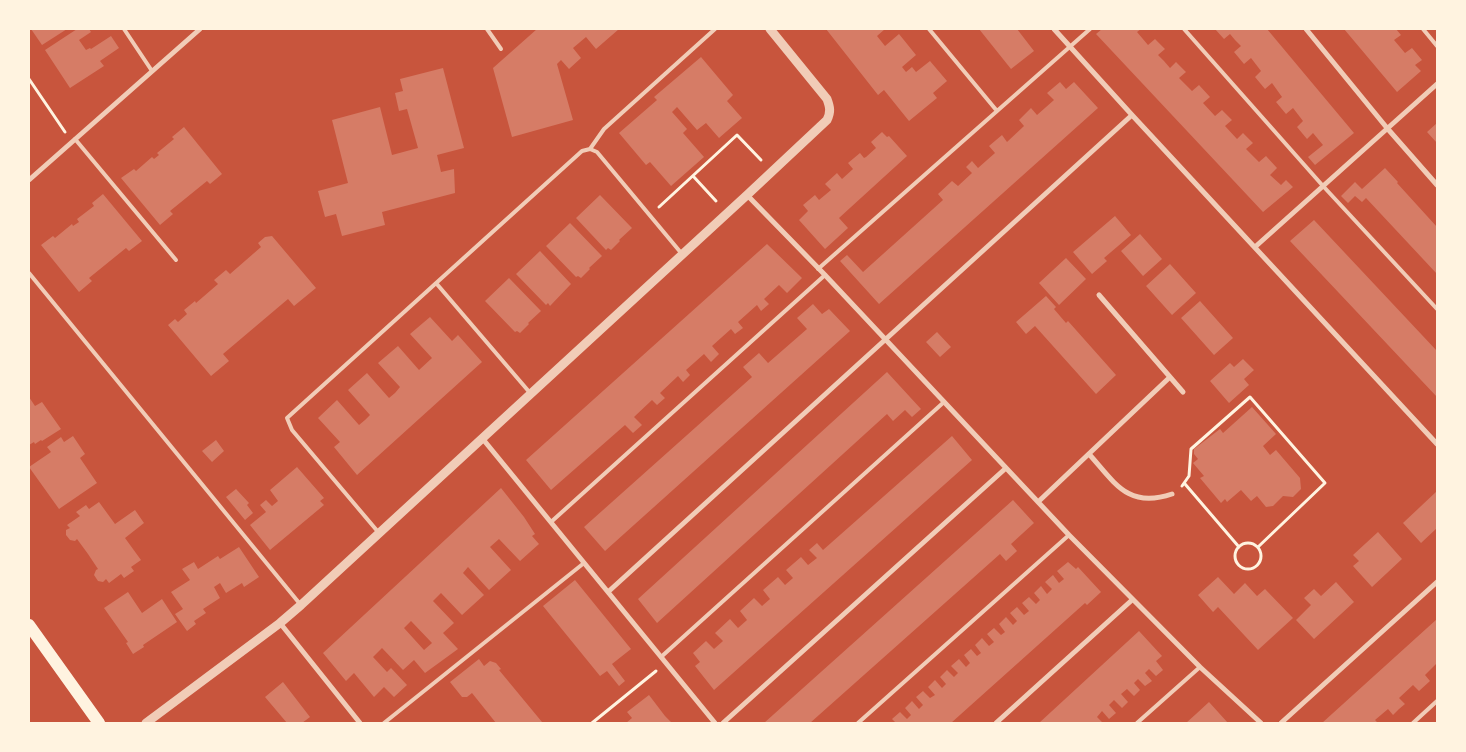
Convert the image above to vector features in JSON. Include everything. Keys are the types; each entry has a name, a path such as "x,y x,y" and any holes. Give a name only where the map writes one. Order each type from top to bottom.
{"main road":[{"path":"29,624 99,723"}],"street":[{"path":"29,180 200,29"},
{"path":"146,723 280,623 827,120 830,114 830,106 822,92 770,29"},
{"path":"1054,29 1132,116 1437,444"},
{"path":"1306,29 1387,128 1437,185"},
{"path":"1255,247 1437,84"},
{"path":"608,592 884,339 1132,116"},
{"path":"747,195 1132,600 1200,667 1261,723"},
{"path":"1099,295 1183,392"},
{"path":"1038,502 1170,377"},
{"path":"482,438 715,723"},
{"path":"1089,454 1120,489 1132,496 1159,499 1172,494"},
{"path":"723,723 1006,468"},
{"path":"1280,723 1437,582"},
{"path":"996,723 1132,600"},
{"path":"280,623 360,723"}],"lane":[{"path":"124,29 152,71"},
{"path":"487,29 501,49"},
{"path":"590,149 604,129 715,29"},
{"path":"929,29 997,111"},
{"path":"818,269 1090,29"},
{"path":"1184,29 1323,186 1437,309"},
{"path":"1424,29 1437,46"},
{"path":"74,141 176,260"},
{"path":"379,534 292,430 287,418 582,151 590,149 596,152 682,255"},
{"path":"29,273 300,605"},
{"path":"551,522 825,275"},
{"path":"436,283 531,394"},
{"path":"661,657 944,402"},
{"path":"858,723 1069,535"},
{"path":"384,723 584,563"},
{"path":"1137,723 1200,667"},
{"path":"1413,723 1437,701"}],"path":[{"path":"29,78 74,141"},
{"path":"649,216 737,135 772,172"},
{"path":"693,176 727,213"},
{"path":"1172,494 1184,484 1189,476 1191,449 1250,397 1325,483 1258,547"},
{"path":"1184,484 1238,547"},
{"path":"1246,543 1254,544 1258,547 1261,554 1260,562 1256,566 1249,569 1237,563 1235,554 1238,547 1246,543"},
{"path":"592,723 666,663"}],"building":[{"path":"31,29 67,29 42,45"},
{"path":"77,29 89,29 91,32 79,40 86,50 91,49 111,36 119,48 100,61 104,66 70,88 45,50"},
{"path":"537,29 619,29 596,49 586,37 573,48 581,58 569,69 561,60 557,64 573,120 512,137 493,68"},
{"path":"826,29 885,29 877,36 885,46 899,34 916,55 902,67 906,72 912,67 916,72 930,61 947,81 933,93 937,98 909,121 884,90 878,95"},
{"path":"979,29 1017,29 1034,51 1011,69"},
{"path":"1102,29 1141,29 1137,32 1148,45 1155,39 1165,49 1158,55 1170,68 1176,62 1186,72 1179,78 1192,91 1199,85 1210,97 1203,103 1215,116 1222,110 1232,120 1225,126 1237,139 1243,133 1253,143 1246,149 1259,162 1266,156 1277,168 1270,175 1281,185 1286,180 1293,187 1263,212 1096,34"},
{"path":"1215,29 1267,29 1354,133 1315,165 1308,157 1323,145 1313,133 1307,139 1297,127 1303,121 1293,108 1286,114 1276,102 1282,97 1272,83 1265,89 1255,77 1261,71 1251,58 1244,64 1234,52 1241,46 1230,34 1224,39"},
{"path":"1344,29 1396,29 1401,35 1394,40 1405,53 1412,48 1422,60 1415,65 1421,71 1397,92"},
{"path":"701,57 733,95 727,101 742,118 719,138 706,123 697,130 677,107 672,112 687,129 683,133 704,157 671,186 650,162 646,165 619,133 657,100 654,97"},
{"path":"443,68 464,148 437,155 441,172 454,169 455,193 382,212 385,225 342,236 336,214 325,217 318,191 348,183 332,120 380,107 392,155 418,148 407,109 399,111 395,93 403,91 400,79"},
{"path":"1060,82 1066,89 1074,82 1098,108 879,304 840,261 847,255 863,272 943,200 938,194 952,181 958,186 972,173 966,167 972,161 978,168 995,153 989,146 1002,135 1007,142 1024,126 1019,120 1031,108 1037,115 1054,100 1047,93"},
{"path":"1437,123 1437,143 1427,132"},
{"path":"184,127 222,174 210,184 207,181 170,211 173,214 160,225 121,178 134,169 136,171 152,157 154,159 159,155 157,153 174,139 172,137"},
{"path":"882,132 887,137 889,136 907,156 839,218 848,228 825,249 799,220 808,211 803,205 815,195 819,200 831,190 825,184 837,173 842,179 853,169 848,163 860,153 864,158 866,157 876,148 871,142"},
{"path":"1385,168 1437,227 1437,274 1366,198 1362,202 1355,196 1348,203 1341,196 1355,182 1362,189"},
{"path":"103,194 142,241 129,251 126,248 89,278 92,281 79,292 41,245 53,236 55,238 72,224 73,226 79,222 77,219 94,206 92,203"},
{"path":"600,195 632,228 611,250 608,248 606,250 576,218"},
{"path":"1115,216 1131,235 1104,258 1107,261 1092,274 1073,252"},
{"path":"1314,220 1437,351 1437,397 1290,241"},
{"path":"570,223 602,256 581,278 576,277 546,246"},
{"path":"1140,234 1162,259 1143,276 1121,251"},
{"path":"272,236 316,288 294,306 288,299 223,354 229,361 211,376 168,325 175,319 178,322 187,314 184,310 195,301 196,303 218,284 214,280 226,270 230,274 261,247 258,243 265,237"},
{"path":"767,244 802,278 787,293 779,285 764,299 769,304 761,311 757,305 738,322 743,328 735,334 731,329 712,346 719,354 711,362 704,354 686,370 690,375 683,382 678,376 660,393 665,398 657,405 652,400 634,417 642,425 633,433 625,425 551,490 526,460"},
{"path":"540,251 571,284 550,306 548,303 546,305 516,274"},
{"path":"1066,258 1086,279 1059,305 1039,283"},
{"path":"1170,264 1196,293 1172,315 1146,286"},
{"path":"509,278 541,311 520,333 515,332 485,301"},
{"path":"1046,296 1066,323 1068,321 1116,375 1096,394 1035,326 1026,334 1016,322"},
{"path":"1200,301 1233,338 1214,355 1181,318"},
{"path":"813,304 822,314 829,309 850,331 605,551 584,527 752,377 743,367 759,353 768,363 807,329 797,318"},
{"path":"430,317 452,341 458,335 482,362 357,475 334,447 340,442 318,418 337,400 359,425 365,420 370,415 348,390 367,373 389,398 395,393 400,387 378,363 398,346 419,370 432,358 410,334"},
{"path":"937,332 951,347 940,357 926,342"},
{"path":"1243,359 1254,370 1244,379 1249,385 1229,403 1210,381 1230,363 1234,367"},
{"path":"887,372 921,409 912,417 905,410 893,421 887,414 657,623 638,599"},
{"path":"29,397 35,406 42,402 61,429 42,441 29,445"},
{"path":"1252,407 1276,434 1263,446 1270,455 1276,450 1300,478 1301,489 1293,497 1283,496 1273,506 1266,507 1257,496 1251,501 1241,490 1227,502 1225,499 1221,503 1200,478 1204,476 1193,463 1198,459 1194,454 1194,449 1220,429 1223,433"},
{"path":"73,436 85,454 80,458 97,483 59,509 29,467 51,452 47,447 61,437 64,442"},
{"path":"952,436 972,460 714,690 695,666 700,662 693,653 706,641 714,649 723,641 715,633 730,619 738,628 747,620 740,611 754,598 762,606 770,599 763,590 778,577 785,585 793,578 786,570 801,557 808,565 817,558 809,550 817,543 823,550"},
{"path":"216,440 224,451 212,462 202,451"},
{"path":"297,467 324,498 320,501 324,505 270,550 250,525 266,512 260,505 266,500 272,506 278,501 270,490"},
{"path":"501,488 535,534 532,536 539,544 520,561 499,539 490,547 511,570 489,590 468,567 463,573 484,595 462,615 441,593 433,601 454,623 443,633 458,649 425,673 414,660 403,670 382,648 373,657 387,672 391,668 407,685 394,697 384,687 374,697 354,673 346,681 323,653","holes":["411,621 432,643 424,650 404,628"]},
{"path":"236,489 249,503 247,505 253,513 245,520 226,497"},
{"path":"1437,491 1437,528 1421,543 1403,523"},
{"path":"1013,500 1034,523 1011,544 1017,551 1006,561 1000,554 810,723 764,723"},
{"path":"99,502 115,524 135,510 144,523 125,538 141,560 131,567 134,571 124,578 121,574 109,583 106,579 103,582 98,581 94,575 98,569 88,554 77,539 75,541 70,540 66,535 66,530 70,528 67,525 80,516 76,512 86,505 89,509"},
{"path":"1378,532 1402,559 1372,587 1353,566 1359,561 1353,555"},
{"path":"239,547 259,577 244,587 242,583 226,593 220,583 214,587 220,598 203,609 206,613 194,621 196,624 187,631 175,614 183,609 171,592 190,580 182,569 194,562 198,569 218,556 220,559"},
{"path":"1068,562 1076,569 1078,567 1101,592 1087,605 1085,603 951,723 896,723 892,719 900,712 907,719 911,715 905,708 912,701 919,709 923,705 916,697 923,691 930,698 935,695 928,687 935,680 942,688 946,684 940,677 947,670 954,677 958,673 951,666 959,659 966,667 970,663 964,655 971,649 977,656 981,653 975,645 982,638 989,646 994,642 987,634 994,628 1001,635 1005,632 999,624 1006,617 1013,625 1017,621 1010,613 1017,607 1024,615 1029,611 1022,603 1029,597 1036,604 1040,600 1034,593 1041,586 1047,594 1052,589 1045,582 1053,575 1059,583 1064,579 1057,571"},
{"path":"1218,577 1234,594 1245,583 1257,596 1265,589 1293,618 1258,650 1218,607 1213,612 1198,595"},
{"path":"575,580 631,649 612,664 625,681 619,686 607,671 600,676 543,606"},
{"path":"1336,582 1354,602 1314,639 1296,620 1311,605 1304,598 1314,589 1321,596"},
{"path":"128,592 142,613 162,599 177,622 133,654 126,643 128,642 104,608"},
{"path":"1437,619 1437,663 1425,675 1430,681 1419,691 1413,685 1399,698 1405,704 1393,715 1388,709 1375,720 1378,723 1322,723"},
{"path":"1139,631 1162,656 1156,661 1163,670 1156,676 1149,669 1145,673 1152,681 1145,686 1138,679 1134,683 1140,690 1134,696 1127,689 1121,694 1128,702 1122,708 1114,700 1109,705 1116,713 1109,719 1102,711 1097,717 1103,723 1039,723"},
{"path":"479,659 484,666 490,661 496,663 501,669 499,670 542,722 496,723 472,693 467,697 462,697 450,682"},
{"path":"283,682 310,717 302,723 287,723 265,697"},
{"path":"649,695 672,723 626,723 632,718 627,712"},
{"path":"1209,702 1228,723 1186,723 1196,714"}]}
